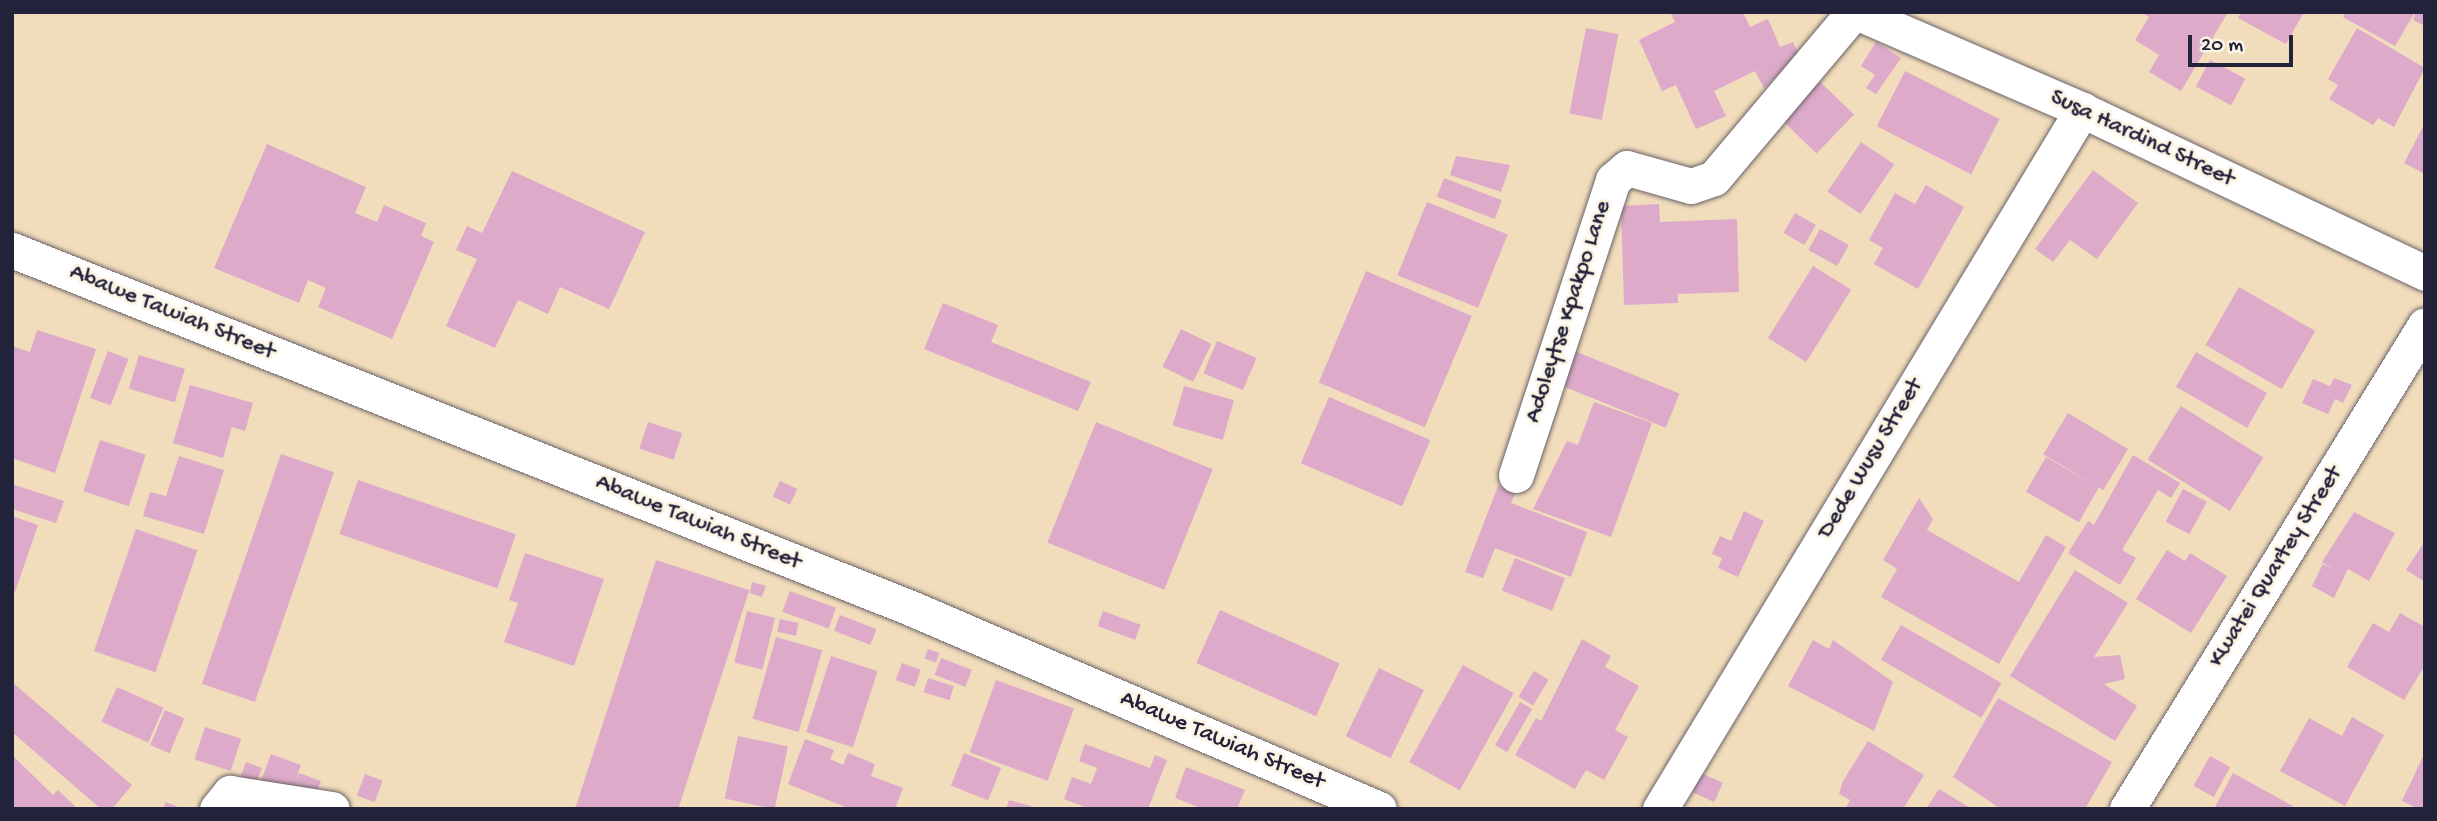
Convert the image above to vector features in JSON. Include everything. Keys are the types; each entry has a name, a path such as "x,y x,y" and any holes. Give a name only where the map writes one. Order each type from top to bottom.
{"street":[{"name":"Susa Hardind Street","path":"1855,12 2082,110 2425,273"},
{"name":"Adoleytse Kpakpo Lane","path":"1516,475 1613,180 1627,168 1691,187 1714,178 1855,12"},
{"name":"Dede Wusu Street","path":"1660,809 2082,110"},
{"name":"Abawe Tawiah Street","path":"12,250 913,609 1380,809"},
{"name":"Kwatei Quartey Street","path":"2127,809 2425,325"},
{"path":"224,801 332,809"}],"building":[{"path":"1670,12 1743,12 1750,27 1768,19 1780,47 1793,42 1799,55 1764,88 1755,71 1714,91 1726,116 1696,129 1676,85 1662,91 1639,40 1675,22"},
{"path":"2141,12 2228,12 2181,91 2149,72 2159,55 2135,40 2149,17"},
{"path":"2241,12 2304,12 2286,44 2238,18"},
{"path":"2346,12 2415,12 2395,46 2343,17"},
{"path":"2416,12 2425,12 2425,26 2413,20"},
{"path":"1586,28 1618,34 1602,120 1569,113"},
{"path":"2357,28 2425,68 2394,127 2378,118 2373,125 2329,99 2338,85 2328,79"},
{"path":"1876,42 1901,58 1876,94 1866,88 1875,75 1861,66"},
{"path":"2210,60 2245,79 2231,105 2196,86"},
{"path":"1905,71 1999,119 1971,174 1877,126"},
{"path":"1813,75 1854,115 1816,153 1775,114"},
{"path":"2425,123 2425,174 2404,163"},
{"path":"1861,142 1894,164 1861,214 1827,192"},
{"path":"267,144 366,187 355,213 377,222 384,205 426,223 421,236 434,242 392,339 318,307 326,288 308,280 299,303 214,268"},
{"path":"1456,156 1510,165 1501,192 1450,175"},
{"path":"2093,170 2138,203 2097,259 2070,240 2053,262 2035,249"},
{"path":"512,171 645,232 609,309 560,287 548,314 518,300 495,348 446,326 477,259 456,250 467,226 482,233"},
{"path":"1444,178 1502,200 1495,219 1437,197"},
{"path":"1926,185 1964,207 1918,289 1874,264 1883,248 1869,240 1895,193 1915,204"},
{"path":"1427,202 1508,235 1478,308 1397,275"},
{"path":"1659,204 1660,222 1737,219 1739,292 1678,294 1678,303 1624,305 1621,206"},
{"path":"1795,213 1816,225 1804,245 1784,233"},
{"path":"1820,229 1849,245 1837,266 1808,250"},
{"path":"1813,266 1851,290 1806,362 1768,338"},
{"path":"1366,271 1472,316 1425,427 1319,382"},
{"path":"2239,287 2315,331 2282,389 2206,345"},
{"path":"943,303 998,325 991,342 1091,382 1078,411 924,349"},
{"path":"1181,329 1212,344 1193,382 1163,367"},
{"path":"37,330 96,349 55,473 12,458 12,346 30,352"},
{"path":"1217,341 1257,358 1243,390 1203,373"},
{"path":"1572,350 1680,393 1666,428 1558,384"},
{"path":"108,351 129,359 111,406 90,398"},
{"path":"2196,352 2267,393 2247,428 2176,387"},
{"path":"139,355 185,369 175,403 129,388"},
{"path":"2334,378 2352,385 2343,403 2335,399 2328,414 2302,403 2313,379 2330,386"},
{"path":"190,385 253,403 245,431 232,427 223,458 173,443"},
{"path":"1184,386 1234,400 1223,440 1173,425"},
{"path":"1329,397 1430,440 1402,506 1301,463"},
{"path":"1594,402 1652,423 1611,537 1533,509 1567,441 1578,445"},
{"path":"2181,406 2263,457 2230,511 2148,459"},
{"path":"2068,413 2128,449 2103,490 2043,454"},
{"path":"648,422 682,433 674,460 639,449"},
{"path":"1096,422 1213,469 1164,590 1047,543"},
{"path":"100,440 146,455 129,506 83,491"},
{"path":"281,454 334,472 255,702 202,684"},
{"path":"2133,455 2180,483 2171,498 2158,490 2122,550 2136,558 2120,585 2068,553 2088,521 2094,525"},
{"path":"179,456 224,470 204,534 143,516 150,492 166,496"},
{"path":"2046,457 2099,488 2079,522 2026,492"},
{"path":"358,480 516,534 497,588 339,534"},
{"path":"780,481 797,489 790,504 773,496"},
{"path":"12,484 64,501 56,523 12,509"},
{"path":"1498,486 1515,493 1511,503 1587,532 1571,577 1495,548 1483,578 1465,572"},
{"path":"2183,489 2207,502 2189,534 2166,522"},
{"path":"1919,498 1933,519 1927,530 2019,582 2046,535 2066,547 1999,664 1881,597 1897,569 1883,560"},
{"path":"1744,511 1764,521 1738,577 1718,568 1722,558 1712,554 1720,536 1731,541"},
{"path":"2354,512 2395,533 2369,581 2348,569 2334,598 2312,586 2323,564 2333,569 2322,562"},
{"path":"12,516 38,525 15,592 12,591"},
{"path":"136,529 197,550 155,672 94,651"},
{"path":"2425,541 2425,582 2406,570"},
{"path":"2167,550 2185,561 2190,553 2227,576 2191,633 2136,599"},
{"path":"525,553 604,579 574,666 504,642 518,603 509,600"},
{"path":"1515,558 1565,578 1552,611 1502,590"},
{"path":"656,560 749,590 678,809 575,809"},
{"path":"2075,570 2128,603 2094,657 2120,655 2125,679 2104,684 2137,706 2115,741 2010,676"},
{"path":"752,582 766,586 762,597 750,593"},
{"path":"790,591 836,608 829,628 782,612"},
{"path":"1220,610 1340,663 1316,716 1196,663"},
{"path":"747,611 775,618 762,669 734,662"},
{"path":"1103,611 1141,625 1135,640 1098,626"},
{"path":"2400,613 2425,627 2425,665 2404,700 2347,667 2373,623 2389,632"},
{"path":"840,615 876,629 870,645 834,631"},
{"path":"780,619 799,623 796,636 777,632"},
{"path":"1901,625 2001,683 1981,718 1881,660"},
{"path":"776,637 822,650 799,732 753,719"},
{"path":"1582,639 1611,656 1605,667 1639,686 1615,730 1628,737 1604,780 1586,770 1575,789 1515,755 1536,718 1541,721"},
{"path":"1813,640 1829,649 1833,640 1893,682 1874,731 1788,686"},
{"path":"928,649 939,653 936,663 925,658"},
{"path":"831,656 878,671 853,747 806,732"},
{"path":"941,658 972,670 965,687 935,675"},
{"path":"902,663 921,670 915,687 896,680"},
{"path":"1463,665 1514,693 1460,790 1409,762"},
{"path":"1379,668 1424,690 1391,758 1346,736"},
{"path":"1534,671 1549,680 1533,705 1519,697"},
{"path":"928,678 954,686 949,700 924,692"},
{"path":"996,680 1074,708 1048,781 970,752"},
{"path":"12,682 132,785 112,809 101,809 12,732"},
{"path":"117,687 164,708 148,742 102,722"},
{"path":"1998,698 2112,762 2085,809 2001,809 1953,777"},
{"path":"1520,702 1532,709 1507,752 1495,745"},
{"path":"165,710 184,718 169,753 150,745"},
{"path":"2352,717 2384,735 2345,806 2280,771 2309,718 2342,736"},
{"path":"205,727 241,739 231,771 194,759"},
{"path":"738,736 788,747 775,809 725,799"},
{"path":"805,739 834,750 830,759 843,765 848,753 875,764 871,776 903,788 895,809 850,809 788,784"},
{"path":"1868,741 1924,775 1903,809 1845,809 1850,800 1839,794 1843,781"},
{"path":"1085,744 1150,768 1155,755 1167,760 1148,809 1090,809 1064,799 1072,777 1091,784 1097,768 1079,761"},
{"path":"2425,752 2425,809 2419,809 2402,801"},
{"path":"964,753 1001,768 988,800 951,785"},
{"path":"271,754 301,765 295,781 299,773 321,781 313,802 259,786"},
{"path":"12,755 53,795 58,790 76,807 12,809"},
{"path":"2210,756 2230,767 2214,797 2194,786"},
{"path":"246,762 262,768 255,785 240,779"},
{"path":"1186,767 1245,790 1237,809 1203,809 1175,798"},
{"path":"1701,773 1723,783 1714,802 1692,792"},
{"path":"2233,773 2293,806 2291,809 2214,809"},
{"path":"365,774 383,781 374,802 357,795"},
{"path":"1939,789 1972,809 1926,809"},
{"path":"1009,800 1031,806 1030,809 1006,809"},
{"path":"166,802 183,809 163,809"}]}
